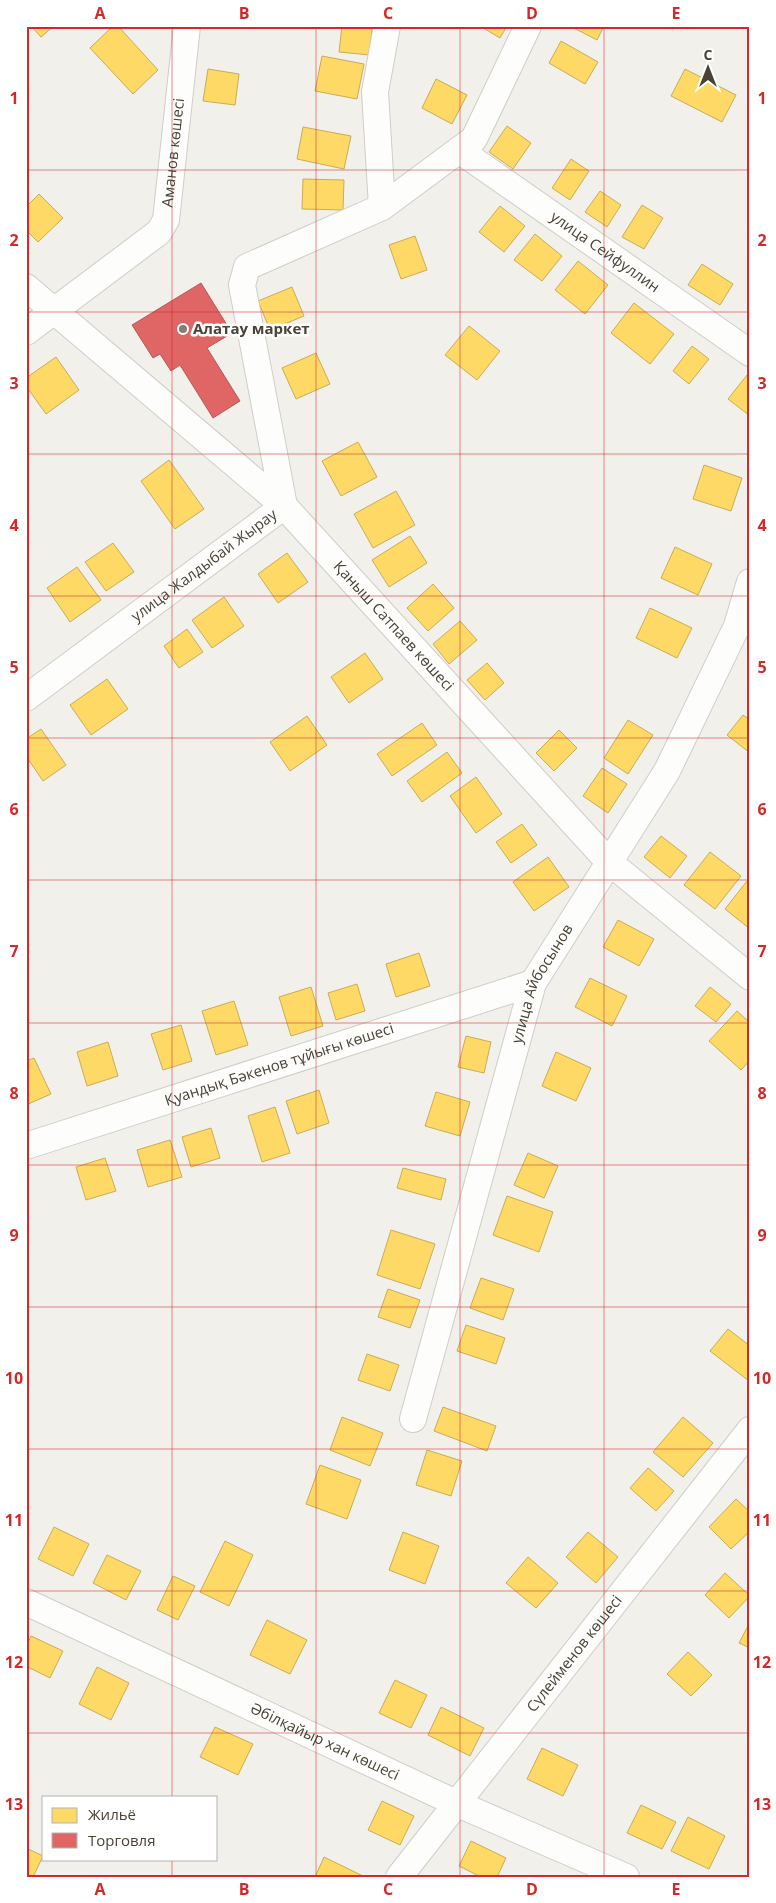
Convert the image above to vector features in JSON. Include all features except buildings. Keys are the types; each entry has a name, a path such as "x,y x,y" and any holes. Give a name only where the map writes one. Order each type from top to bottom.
{"street":[{"name":"Аманов көшесі","path":"26,332 159,232 166,220 187,26"},
{"path":"382,207 375,92 387,26"},
{"path":"382,207 474,139 528,26"},
{"name":"улица Сейфуллин","path":"459,150 750,353"},
{"name":"улица Жалдыбай Жырау","path":"26,698 284,506 242,285 247,267 382,207"},
{"name":"Қаныш Сатпаев көшесі","path":"26,287 284,506 609,862 750,977"},
{"name":"улица Айбосынов","path":"413,1419 533,983 667,770 737,626 750,582"},
{"name":"Қуандық Бәкенов тұйығы көшесі","path":"26,1146 533,983"},
{"name":"Сүлейменов көшесі","path":"399,1877 750,1430"},
{"name":"Әбілқайыр хан көшесі","path":"26,1602 458,1804 626,1877"}],"place":[{"name":"Алатау маркет","path":"183,329"}]}
